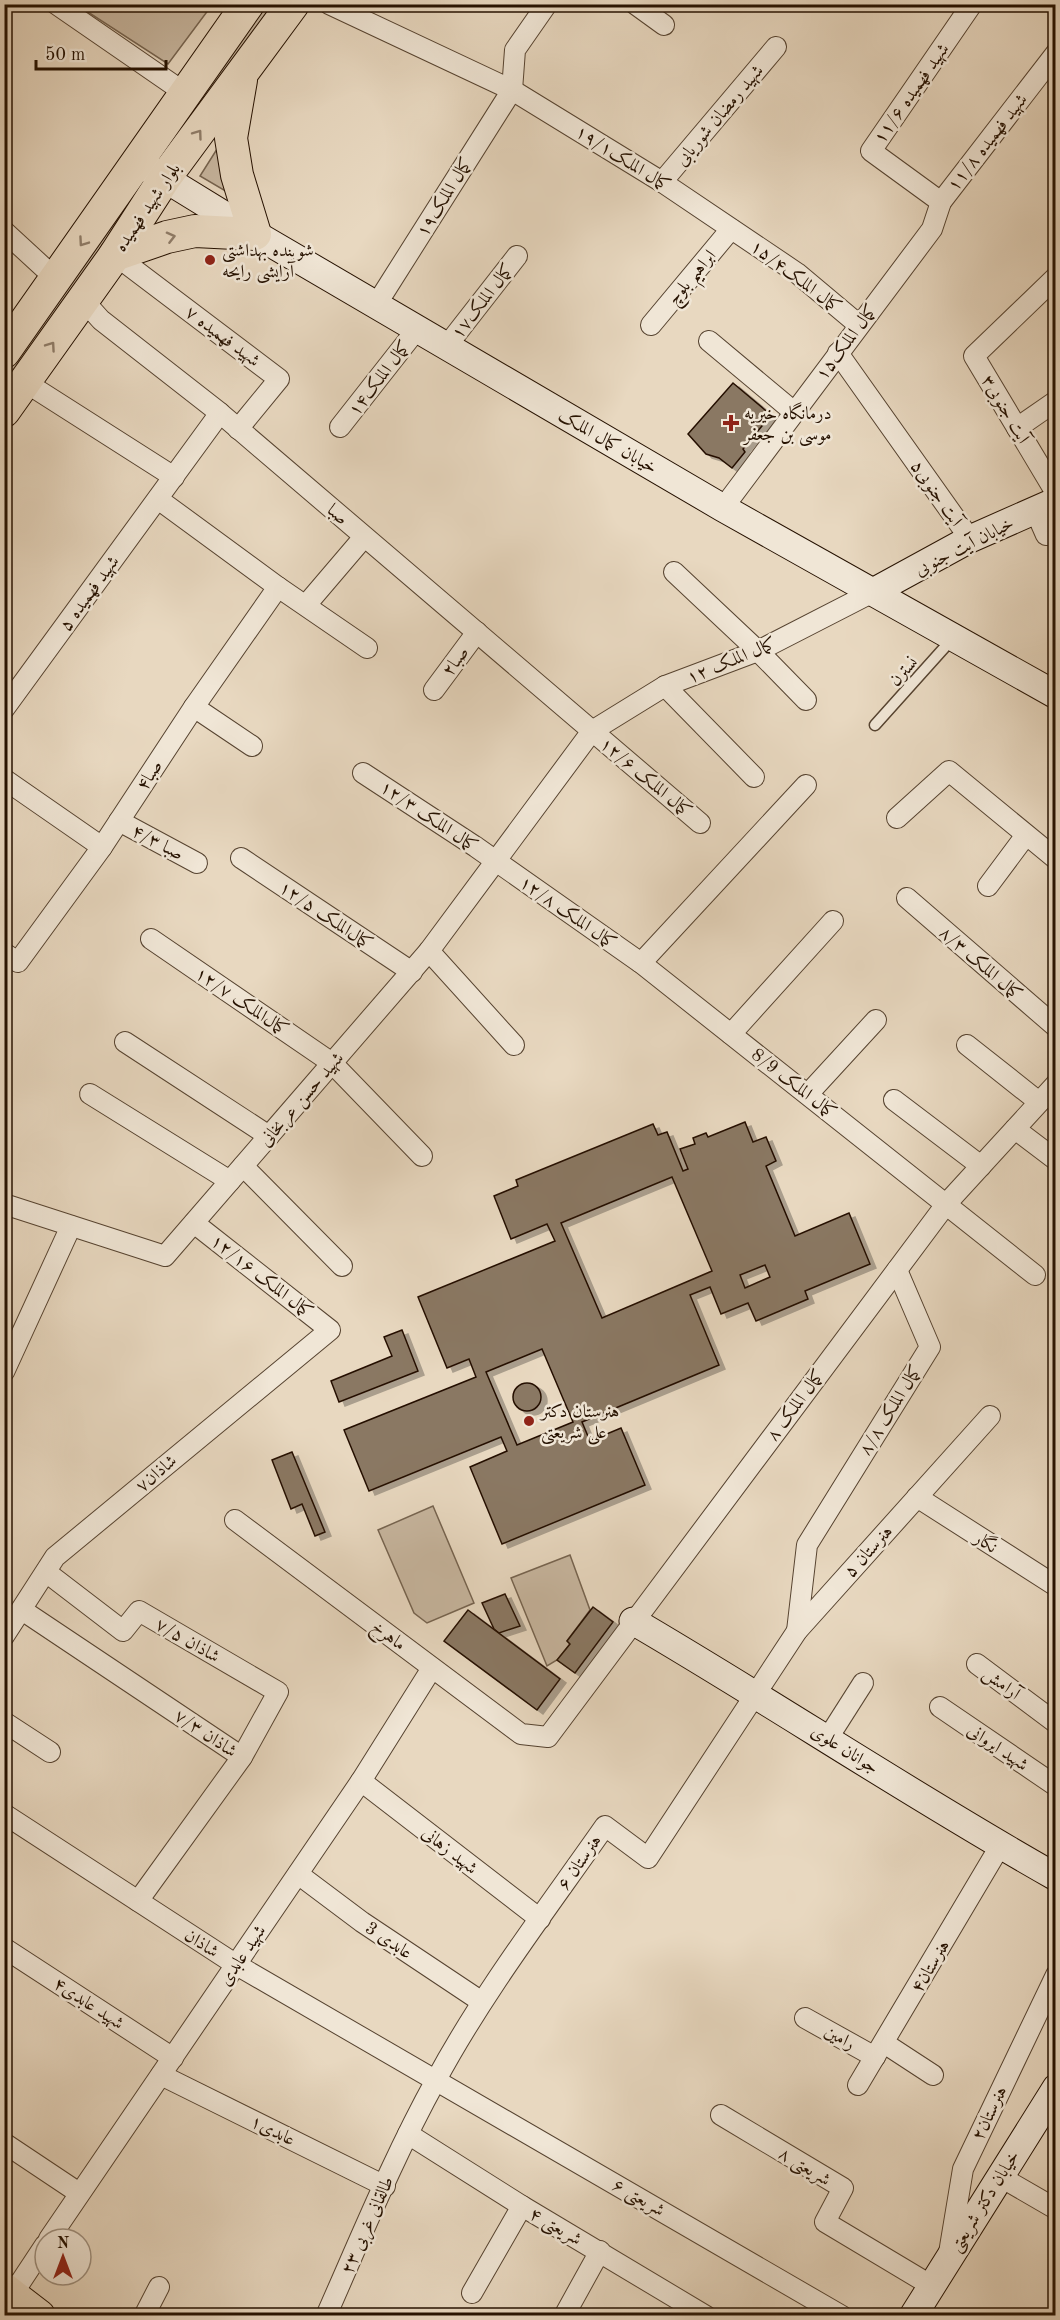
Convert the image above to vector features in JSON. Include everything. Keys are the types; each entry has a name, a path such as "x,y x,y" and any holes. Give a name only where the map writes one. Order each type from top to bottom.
{"main road":[{"name":"بلوار شهید فهمیده","path":"4,352 248,4"},
{"name":"بلوار شهید فهمیده","path":"4,411 115,255 164,179 292,4"},
{"path":"115,255 195,231 255,234 237,175 231,138 242,74"},
{"path":"111,202 111,181 160,109 185,93"},
{"name":"خیابان کمال الملک","path":"139,162 255,234 723,508 1056,695"},
{"name":"خیابان آیت جنوبی","path":"873,592 970,539 1046,516"},
{"name":"جوانان علوی","path":"633,1621 755,1693 1000,1846 1056,1877"},
{"name":"خیابان دکتر شریعتی","path":"913,2316 999,2175 1056,2088"},
{"path":"8,2292 39,2316"}],"street":[{"path":"56,4 185,93"},
{"name":"کمال الملک۱۹/۱","path":"329,4 512,90 662,182 732,229"},
{"path":"512,90 515,51 547,4"},
{"path":"635,4 664,25"},
{"name":"شهید فهمیده ۱۱/۶","path":"941,202 871,151 972,4"},
{"name":"شهید رمضان شوریابی","path":"662,182 777,47"},
{"name":"شهید فهمیده ۱۱/۸","path":"941,202 1056,53"},
{"name":"کمال الملک۱۹","path":"376,305 512,90"},
{"name":"کمال الملک۱۵","path":"723,508 932,229 941,202"},
{"name":"ابراهیم بلوچ","path":"651,325 732,229"},
{"name":"کمال الملک۱۵/۴","path":"732,229 797,273 859,325"},
{"path":"4,231 56,279"},
{"name":"شهید فهمیده ۷","path":"115,255 279,379 238,429"},
{"name":"کمال الملک۱۷","path":"446,346 517,256"},
{"name":"آیت جنوبی۳","path":"1056,277 974,356 1056,493"},
{"name":"صبا","path":"83,300 101,320 220,413 592,731"},
{"name":"کمال الملک۱۴","path":"340,427 417,329"},
{"path":"709,341 794,412"},
{"name":"آیت جنوبی۵","path":"838,353 970,539"},
{"path":"25,382 174,477"},
{"path":"1017,428 1056,401"},
{"name":"شهید فهمیده ۵","path":"4,709 220,413"},
{"path":"158,499 278,587 367,648"},
{"path":"306,605 364,537"},
{"path":"674,572 806,700"},
{"name":"صبا۴","path":"11,958 102,847 194,706 278,587"},
{"name":"کمال الملک ۱۲","path":"592,731 665,686 758,651 873,592"},
{"name":"صبا۲","path":"434,690 477,633"},
{"path":"665,686 753,777"},
{"path":"194,706 252,746"},
{"name":"کمال الملک ۱۲/۶","path":"592,731 700,823"},
{"name":"شهید حسن عربخانی","path":"71,1226 165,1256 412,972 592,731"},
{"path":"897,818 949,771 1056,859"},
{"name":"کمال الملک ۱۲/۳","path":"363,773 494,860"},
{"path":"4,779 102,847"},
{"path":"641,963 806,785"},
{"name":"صبا ۴/۳","path":"119,821 197,863"},
{"path":"988,886 1026,835"},
{"name":"کمال‌الملک ۱۲/۵","path":"241,858 412,972"},
{"name":"کمال الملک ۱۲/۸","path":"494,860 641,963"},
{"name":"کمال الملک ۸/۳","path":"906,898 1056,1027"},
{"path":"732,1034 833,921"},
{"name":"کمال‌الملک ۱۲/۷","path":"151,939 332,1063 422,1156"},
{"path":"429,951 514,1045"},
{"name":"کمال الملک 8/9","path":"641,963 947,1203 1035,1275"},
{"path":"808,1094 876,1020"},
{"path":"125,1042 269,1136"},
{"path":"967,1045 1039,1102"},
{"name":"کمال الملک ۸","path":"548,1737 947,1203 1055,1084"},
{"path":"90,1094 237,1173 342,1266"},
{"path":"894,1100 981,1166"},
{"path":"1015,1129 1056,1160"},
{"path":"4,1204 71,1226 4,1372"},
{"name":"کمال الملک ۱۲/۱۶","path":"194,1223 330,1330"},
{"name":"کمال الملک ۸/۸","path":"797,1631 807,1545 930,1347 897,1270"},
{"name":"شاذان۷","path":"4,1636 55,1557 330,1330"},
{"name":"هنرستان ۵","path":"755,1693 797,1631 990,1416"},
{"name":"نگار","path":"917,1497 1056,1586"},
{"name":"ماهرخ","path":"235,1520 521,1734 548,1737"},
{"name":"شاذان ۷/۵","path":"46,1572 123,1630 139,1611 278,1692 243,1757"},
{"name":"شاذان ۷/۳","path":"21,1610 243,1757 138,1901"},
{"name":"آرامش","path":"977,1664 1056,1723"},
{"name":"شهید عابدی","path":"57,2227 361,1781 432,1668"},
{"path":"828,1738 863,1683"},
{"name":"هنرستان ۶","path":"436,2079 482,2002 605,1826 648,1858 755,1693"},
{"name":"شهید ایروانی","path":"940,1707 1056,1786"},
{"path":"4,1722 50,1752"},
{"name":"شهید زهانی","path":"361,1781 540,1919"},
{"name":"شاذان","path":"4,1814 236,1964 436,2079"},
{"name":"هنرستان۴","path":"858,2085 1000,1846"},
{"name":"عابدی 3","path":"298,1874 362,1922 482,2002"},
{"name":"شهید عابدی۴","path":"4,1948 173,2058"},
{"name":"هنرستان۲","path":"948,2259 963,2169 1056,1975"},
{"name":"رامین","path":"805,2018 933,2075"},
{"name":"عابدی۱","path":"161,2075 385,2186"},
{"name":"طالقانی غربی ۲۳","path":"326,2316 408,2134 436,2079"},
{"name":"شریعتی ۶","path":"436,2079 842,2316"},
{"name":"شریعتی ۸","path":"721,2115 843,2188 825,2222 932,2286"},
{"name":"شریعتی ۴","path":"408,2134 522,2206 600,2251 683,2310 706,2316"},
{"path":"4,2143 79,2193"},
{"path":"999,2175 1056,2209"},
{"path":"472,2294 522,2206"},
{"path":"564,2316 600,2251"},
{"path":"8,2292 33,2260"},
{"path":"144,2316 159,2287"}],"lane":[{"name":"نسترن","path":"875,725 954,638"}],"shaded area":[{"path":"212,4 168,64 77,5"},
{"path":"265,5 277,5 175,145 209,83"},
{"path":"224,138 239,199 200,176"},
{"path":"130,199 98,254 5,389 5,374"},
{"path":"433,1506 474,1603 427,1623 414,1613 378,1530"},
{"path":"570,1555 590,1610 567,1641 570,1644 557,1660 547,1666 511,1578"}],"building":[{"name":"درمانگاه خیریه موسی بن جعفر","path":"733,383 771,415 743,449 745,452 732,468 719,458 706,454 688,434"},
{"path":"745,1122 753,1142 766,1137 776,1161 766,1166 795,1236 849,1213 870,1264 805,1291 808,1299 756,1321 748,1303 721,1314 710,1287 690,1295 719,1365 582,1422 590,1441 621,1428 645,1485 502,1544 470,1467 507,1451 501,1437 369,1491 344,1430 476,1377 469,1359 447,1368 418,1297 555,1241 547,1224 511,1239 494,1196 518,1186 516,1180 653,1124 658,1135 667,1132 683,1171 688,1169 680,1149 695,1144 693,1138 706,1133 708,1137","holes":["672,1177 712,1271 602,1318 561,1223","765,1265 770,1277 745,1288 740,1275","542,1349 573,1422 517,1445 486,1372"]},
{"path":"402,1330 418,1371 339,1402 331,1381 392,1356 384,1337"},
{"path":"527,1383 537,1387 541,1397 537,1407 527,1411 517,1407 513,1397 517,1387"},
{"path":"292,1452 325,1532 315,1536 302,1504 291,1509 272,1460"},
{"path":"505,1594 520,1626 499,1633 494,1629 482,1603"},
{"path":"593,1607 613,1622 575,1673 557,1660 570,1644 567,1641"},
{"path":"468,1610 560,1679 537,1710 444,1641"}],"place":[{"name":"شوینده بهداشتی آرایشی رایحه","path":"210,260"},
{"name":"درمانگاه خیریه موسی بن جعفر","path":"731,423"},
{"name":"هنرستان دکتر علی شریعتی","path":"529,1421"}]}
